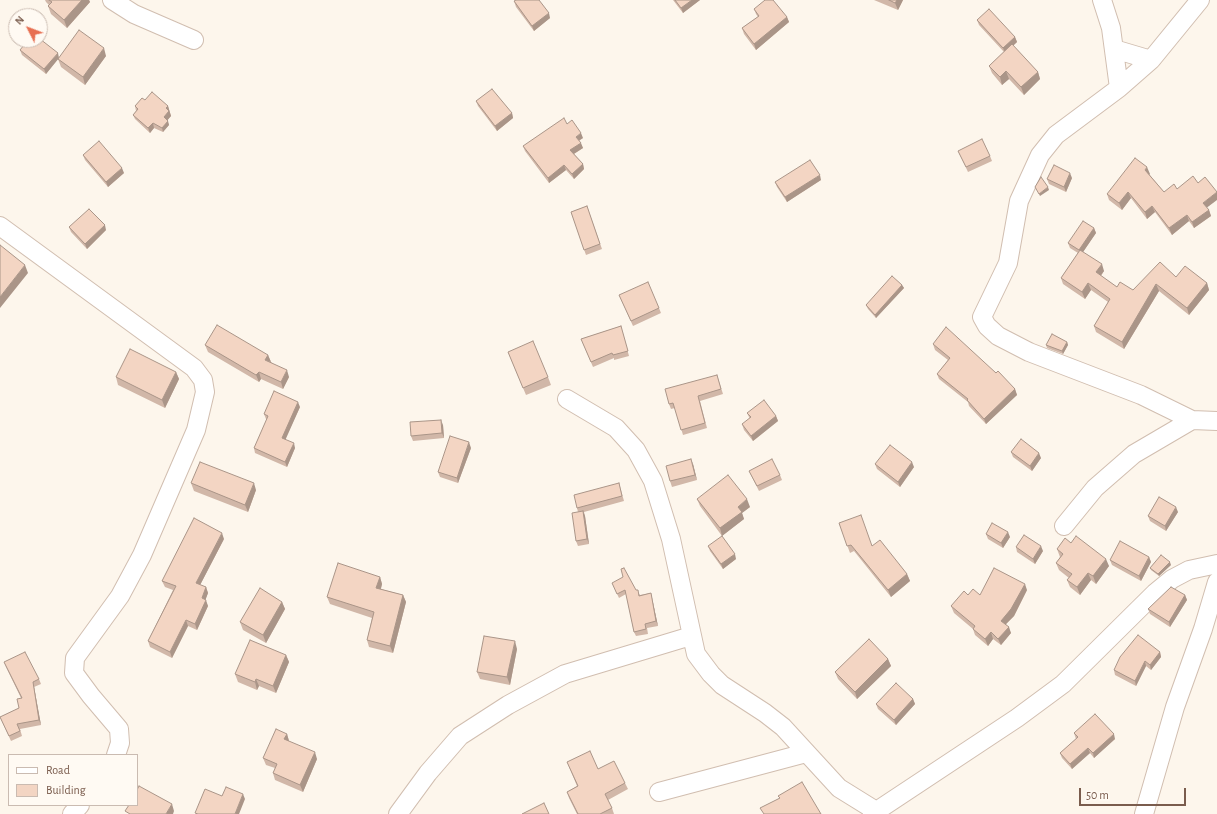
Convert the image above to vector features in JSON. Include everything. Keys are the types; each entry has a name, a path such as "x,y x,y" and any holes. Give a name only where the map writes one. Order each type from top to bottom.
{"street":[{"path":"112,0 134,14 194,40"},
{"path":"1102,0 1111,28 1119,88"},
{"path":"1200,0 1151,60 1119,88 1056,135 1040,155 1019,201 1008,263 982,316 987,326 998,336 1029,352 1141,395 1192,420 1217,421"},
{"path":"1114,49 1151,60"},
{"path":"0,226 194,368 204,380 205,392 196,430 142,554 120,596 75,658 74,673 90,696 119,729 120,743 116,754"},
{"path":"567,399 616,428 636,450 653,481 671,539 696,654 711,674 722,684 783,727 838,788 874,813 1017,718 1063,684 1155,593 1172,579 1189,570 1217,564"},
{"path":"1064,526 1095,488 1134,454 1192,420"},
{"path":"1144,814 1175,707 1210,631 1217,582"},
{"path":"398,814 428,773 460,736 508,705 566,674 691,636"},
{"path":"659,792 806,753"},
{"path":"72,814 79,806"}],"building":[{"path":"49,0 82,0 64,20 48,6 52,2"},
{"path":"539,0 549,13 532,26 514,1"},
{"path":"675,0 692,0 681,8"},
{"path":"765,0 773,0 787,17 754,44 742,28 759,16 754,9"},
{"path":"889,0 897,0 895,3"},
{"path":"989,9 1015,37 1003,48 977,20"},
{"path":"79,30 104,48 83,77 58,59"},
{"path":"1012,44 1038,72 1021,87 1006,71 1000,77 989,66"},
{"path":"48,45 58,53 44,69 20,50 22,48 48,48"},
{"path":"492,89 512,113 495,126 476,101"},
{"path":"152,92 168,106 166,108 169,111 164,117 168,121 162,128 153,123 148,128 133,115 138,109 135,106 142,98 145,100"},
{"path":"564,118 567,124 572,120 581,133 576,137 581,143 570,150 583,164 572,174 564,165 548,178 523,146"},
{"path":"982,139 990,156 966,167 958,151"},
{"path":"99,141 122,168 106,182 83,155"},
{"path":"1135,158 1147,167 1145,170 1164,192 1174,184 1177,189 1193,176 1198,183 1205,177 1217,192 1203,203 1209,210 1192,222 1187,215 1169,228 1152,206 1145,212 1128,192 1119,203 1107,194"},
{"path":"810,160 820,175 785,197 775,182"},
{"path":"1054,165 1070,173 1064,187 1047,179"},
{"path":"1041,177 1048,187 1039,194 1035,187"},
{"path":"587,206 600,244 584,250 571,212"},
{"path":"89,209 105,225 85,244 69,227"},
{"path":"1083,221 1094,228 1079,250 1068,243"},
{"path":"0,245 25,265 0,297"},
{"path":"1080,250 1102,264 1096,272 1117,287 1120,282 1133,290 1160,262 1176,277 1185,266 1207,283 1187,308 1156,284 1122,342 1094,326 1110,299 1088,283 1082,292 1061,278"},
{"path":"892,276 902,285 875,315 866,305"},
{"path":"648,282 659,308 631,321 619,295"},
{"path":"217,325 268,355 265,360 287,370 281,382 259,372 256,375 205,345"},
{"path":"621,326 628,351 613,355 612,353 591,362 581,339"},
{"path":"946,327 996,373 998,371 1015,389 984,419 967,400 968,399 937,374 950,358 933,344"},
{"path":"1052,334 1067,342 1062,351 1046,345"},
{"path":"533,341 548,377 523,388 508,352"},
{"path":"130,349 176,372 162,400 116,377"},
{"path":"717,375 721,389 698,396 705,423 681,430 673,403 669,404 665,389"},
{"path":"274,391 298,402 282,438 294,443 285,462 254,448 268,416 264,414"},
{"path":"764,400 776,416 751,436 742,424 751,417 747,413"},
{"path":"441,420 442,433 411,436 410,422"},
{"path":"450,436 469,442 457,478 438,472"},
{"path":"1021,439 1039,453 1030,466 1011,452"},
{"path":"890,445 912,462 898,482 875,464"},
{"path":"691,459 695,475 670,481 666,466"},
{"path":"772,459 780,475 757,486 749,471"},
{"path":"200,462 254,483 245,505 191,483"},
{"path":"728,475 747,499 738,507 742,512 720,528 697,499"},
{"path":"619,483 622,496 577,508 574,495"},
{"path":"1159,497 1176,507 1165,526 1148,516"},
{"path":"583,511 587,539 576,541 572,513"},
{"path":"861,515 872,546 880,540 907,574 888,590 851,545 847,546 839,523"},
{"path":"194,518 222,533 196,583 206,587 202,598 206,600 195,624 186,620 170,652 148,641 176,586 162,581"},
{"path":"992,523 1008,532 1001,543 986,534"},
{"path":"1024,535 1041,546 1033,559 1016,547"},
{"path":"722,536 735,554 721,564 708,546"},
{"path":"1076,536 1106,559 1093,576 1088,573 1077,587 1067,580 1072,574 1056,563 1063,554 1057,549 1065,538 1071,543"},
{"path":"1120,541 1149,557 1139,576 1110,560"},
{"path":"1161,555 1170,562 1158,574 1150,568"},
{"path":"338,563 380,577 376,588 403,595 390,646 367,640 374,612 327,597"},
{"path":"624,568 636,590 638,590 639,596 651,593 656,621 645,624 646,629 634,632 625,590 617,594 612,583 623,577 621,569"},
{"path":"994,568 1025,584 1011,609 1001,621 1009,627 998,639 991,632 985,639 973,629 975,626 951,606 964,591 968,595 973,589 980,595"},
{"path":"1171,587 1185,595 1169,622 1148,609"},
{"path":"260,588 282,602 263,635 240,622"},
{"path":"1138,635 1160,652 1150,665 1145,661 1135,681 1114,670 1120,657"},
{"path":"484,636 515,641 507,677 477,672"},
{"path":"869,639 888,659 855,692 835,672"},
{"path":"250,640 286,655 273,686 256,679 255,682 235,674"},
{"path":"25,652 39,679 33,682 39,720 17,724 20,731 9,736 0,717 19,708 17,699 22,698 4,662"},
{"path":"896,683 913,699 894,720 876,704"},
{"path":"1095,714 1114,734 1093,753 1088,748 1070,764 1060,753 1078,737 1074,733"},
{"path":"276,729 287,734 284,739 315,752 300,785 273,773 277,764 263,758"},
{"path":"590,751 598,769 614,761 625,783 605,794 612,808 600,814 578,814 567,792 578,786 567,762"},
{"path":"802,782 821,814 764,814 760,808 780,798 778,796"},
{"path":"139,786 172,804 166,814 130,814 125,811 128,806 138,806"},
{"path":"226,787 243,794 235,814 195,813 205,789 222,796"},
{"path":"544,803 549,814 522,814"}]}
